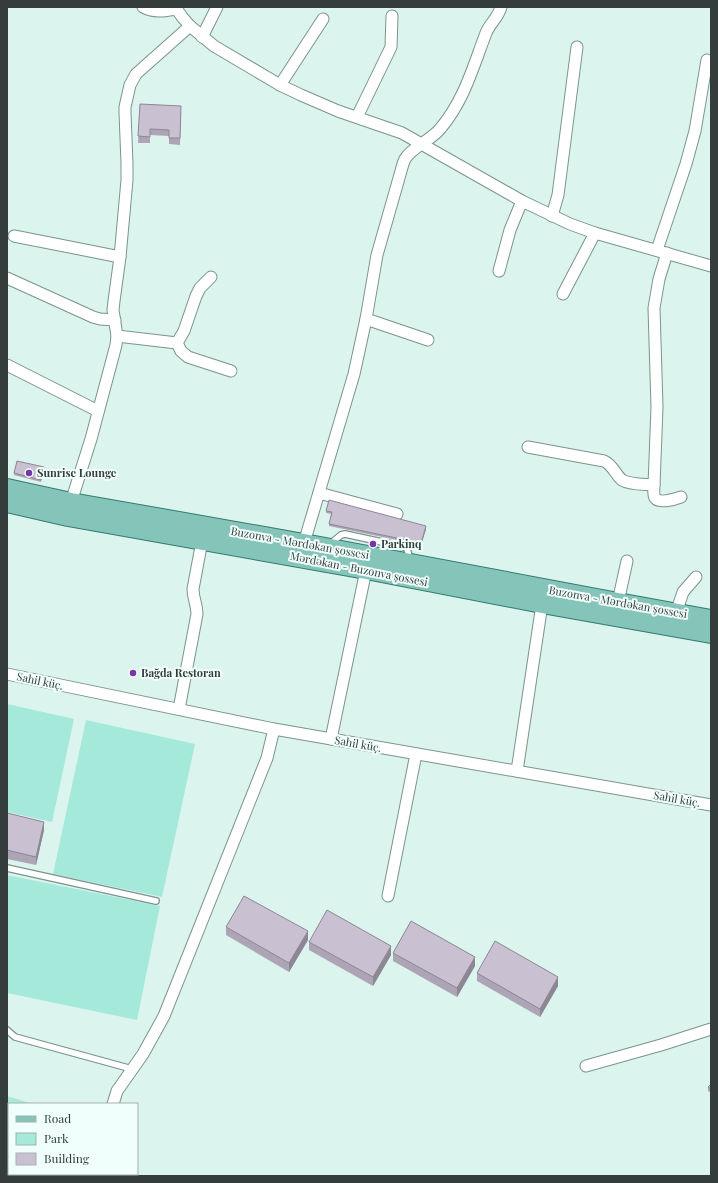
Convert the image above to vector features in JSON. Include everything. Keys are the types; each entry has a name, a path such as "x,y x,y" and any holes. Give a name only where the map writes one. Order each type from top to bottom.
{"main road":[{"name":"Buzonva - Mərdəkan şossesi","path":"7,488 71,502 326,547 711,619"},
{"name":"Mərdəkan - Buzonva şossesi","path":"7,503 68,517 366,570 542,604 711,634"}],"street":[{"path":"143,7 157,12 176,8 190,26 226,54 280,85 324,105 391,128 423,144 522,201 552,216 595,233 711,266"},
{"path":"202,36 217,7"},
{"path":"304,543 354,374 366,319 377,255 405,159 439,129 456,107 471,74 487,31 499,15 501,7"},
{"path":"357,117 391,47 392,16"},
{"path":"280,85 323,19"},
{"path":"71,502 91,439 116,345 117,336 114,301 120,257 127,174 125,107 130,85 136,74 190,26"},
{"path":"552,216 558,195 578,47"},
{"path":"681,498 662,501 658,500 654,496 658,406 654,308 662,252 695,131 707,60"},
{"path":"498,271 510,230 522,201"},
{"path":"563,294 595,233"},
{"path":"14,236 120,257"},
{"path":"177,343 184,331 200,288 211,277"},
{"path":"7,278 93,317 115,320"},
{"path":"366,319 428,340"},
{"path":"117,336 177,343"},
{"path":"177,343 181,351 188,357 231,371"},
{"path":"7,365 98,411"},
{"path":"528,447 604,461 609,463 623,480 629,483 654,485"},
{"path":"319,493 397,514"},
{"path":"179,709 197,614 197,606 193,595 193,589 202,541"},
{"path":"618,602 627,560"},
{"path":"331,739 366,570"},
{"path":"676,613 683,592 696,577"},
{"path":"518,771 542,604"},
{"name":"Sahil küç.","path":"7,674 274,729 711,805"},
{"path":"113,1103 117,1091 143,1054 164,1016 267,758 274,729"},
{"path":"388,896 416,754"},
{"path":"586,1066 661,1046 711,1029"}],"lane":[{"path":"7,868 156,901"},
{"path":"7,1030 15,1037 132,1069"}],"green space":[{"path":"7,704 74,719 52,822 7,812"},
{"path":"86,720 195,744 162,897 53,874"},
{"path":"7,875 160,906 137,1020 7,993"},
{"path":"7,1096 30,1103 8,1103 7,1153"}],"building":[{"path":"140,104 181,106 180,138 169,138 169,130 150,129 150,137 138,136"},
{"path":"17,461 44,467 41,480 14,473"},
{"path":"329,500 426,526 421,543 329,524 332,512 326,511"},
{"path":"7,813 44,822 36,857 7,850"},
{"path":"244,896 308,931 289,963 226,927"},
{"path":"327,910 391,946 373,977 309,942"},
{"path":"411,921 475,957 457,988 393,953"},
{"path":"495,941 558,977 540,1009 477,973"}],"place":[{"name":"Sunrise Lounge","path":"29,473"},
{"name":"Parkinq","path":"373,544"},
{"name":"Bağda Restoran","path":"133,673"}]}
